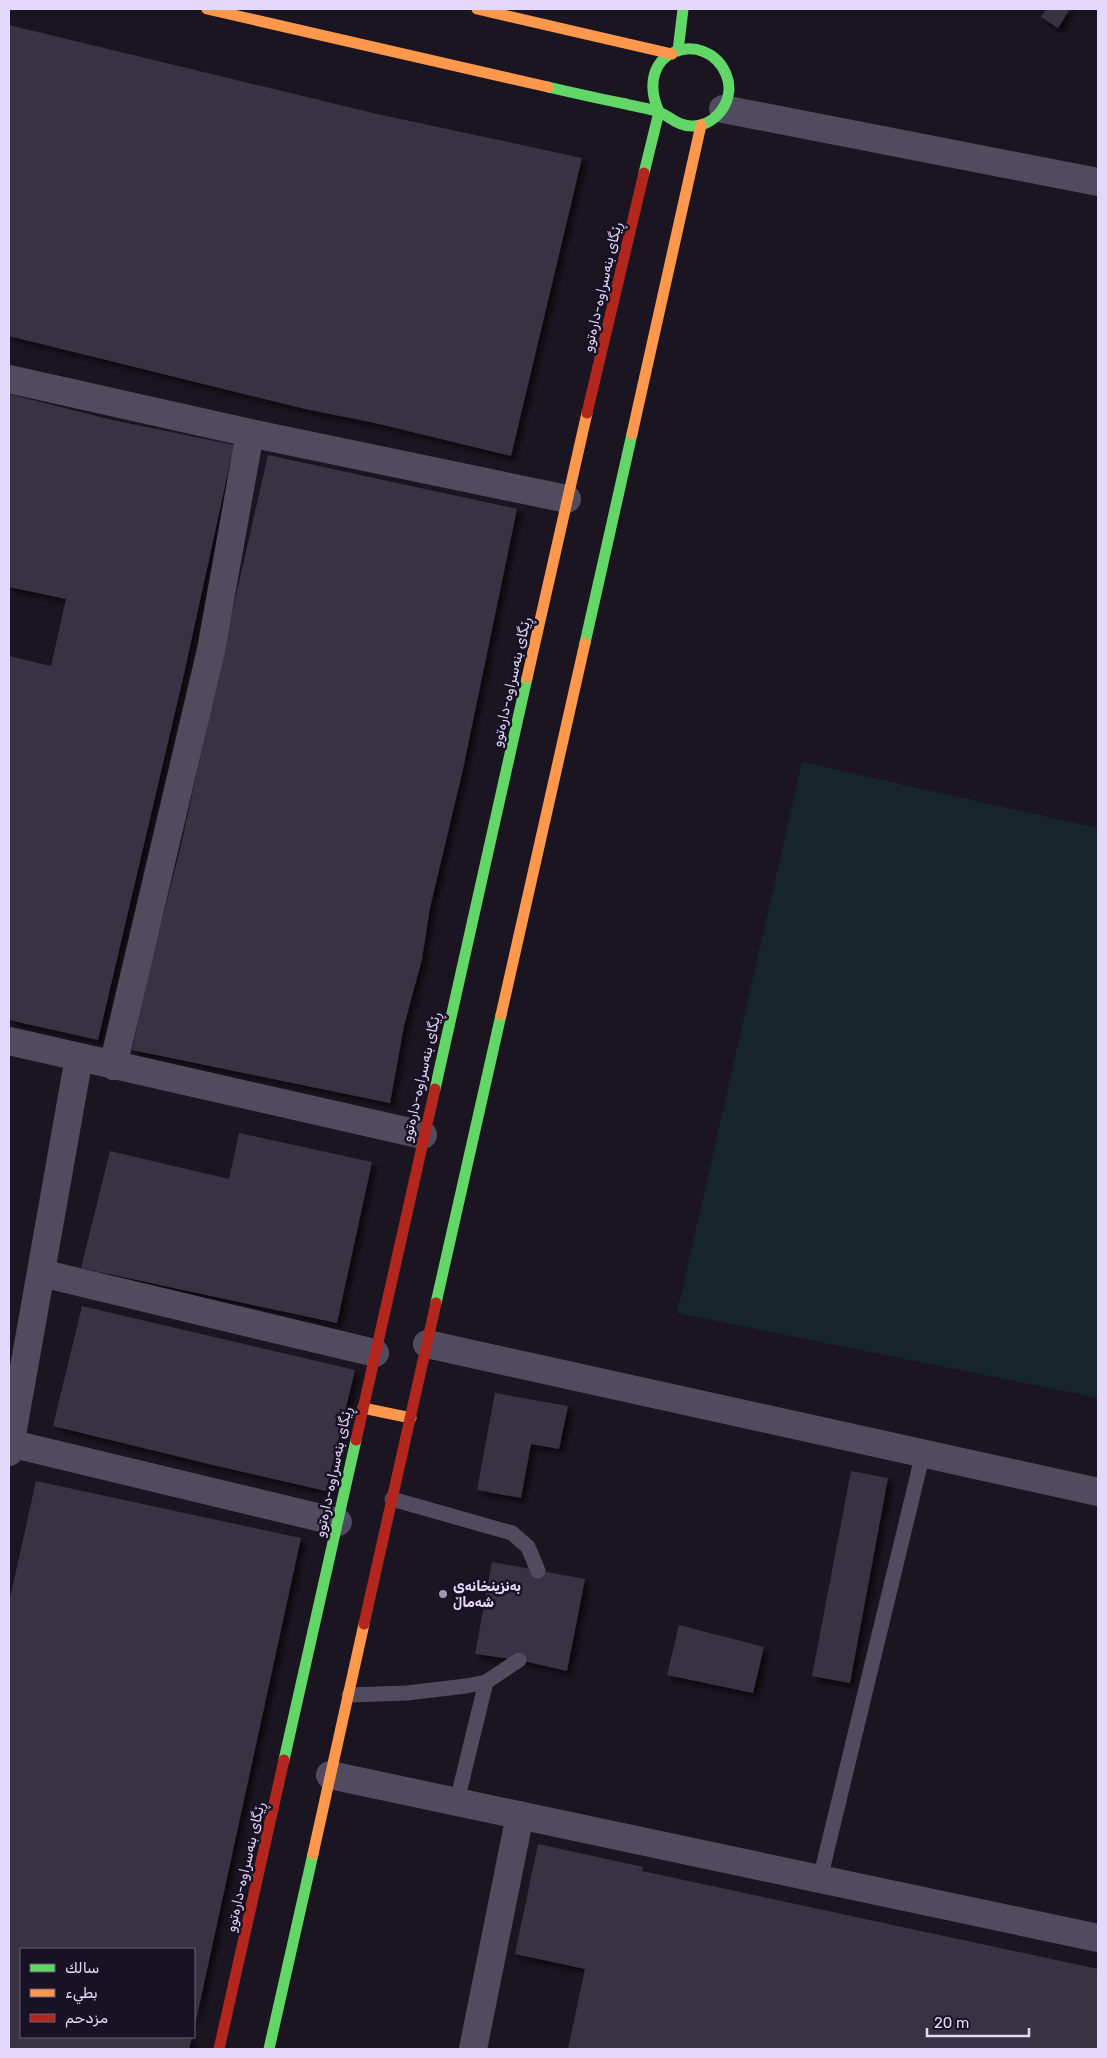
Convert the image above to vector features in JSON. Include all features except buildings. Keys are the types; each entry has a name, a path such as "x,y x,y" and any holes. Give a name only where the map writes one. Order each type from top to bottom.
{"street":[{"path":"207,9 659,112"},
{"path":"477,9 675,52 689,49 701,50 712,55 722,64 728,77 730,90 727,103 712,117 695,127 682,126 669,121 659,112 652,100 651,86 653,74 659,64 675,52 684,9"},
{"name":"ڕێگای بنەسراوە-دارەتوو","path":"219,2049 567,499 659,112"},
{"path":"712,117 1098,182"},
{"path":"268,2049 427,1344 712,117"},
{"path":"9,379 250,434 567,499"},
{"path":"113,1066 211,650 250,434"},
{"path":"9,1041 423,1135"},
{"path":"79,1057 9,1446 338,1522"},
{"path":"41,1273 375,1353"},
{"path":"427,1344 1098,1492"},
{"path":"363,1408 411,1418"},
{"path":"330,1775 1098,1938"},
{"path":"474,2049 520,1815"}],"lane":[{"path":"820,1879 922,1453"},
{"path":"392,1499 512,1533 528,1547 538,1571"},
{"path":"349,1695 408,1693 486,1682 518,1660"},
{"path":"457,1801 486,1682"}],"shaded area":[{"path":"802,762 1098,828 1098,1398 677,1313"}],"traffic: fast":[{"path":"678,51 683,9"},
{"path":"548,87 651,109 679,123 694,126 703,124 718,115 727,100 729,83 726,74 717,60 704,52 689,49 675,52 663,60 655,73 653,90 659,112"},
{"path":"644,173 659,112"},
{"path":"585,643 632,434"},
{"path":"435,1089 527,678"},
{"path":"436,1303 501,1015"},
{"path":"284,1760 356,1440"},
{"path":"269,2049 313,1854"}],"traffic: slow":[{"path":"207,9 548,87"},
{"path":"477,9 672,54"},
{"path":"632,434 701,125"},
{"path":"527,678 587,413"},
{"path":"501,1015 585,643"},
{"path":"363,1408 411,1418"},
{"path":"313,1854 364,1624"}],"traffic: jam":[{"path":"587,413 644,173"},
{"path":"356,1440 435,1089"},
{"path":"364,1624 436,1303"},
{"path":"219,2049 284,1760"}],"place":[{"name":"بەنزینخانەی شەماڵ","path":"443,1594"}]}
